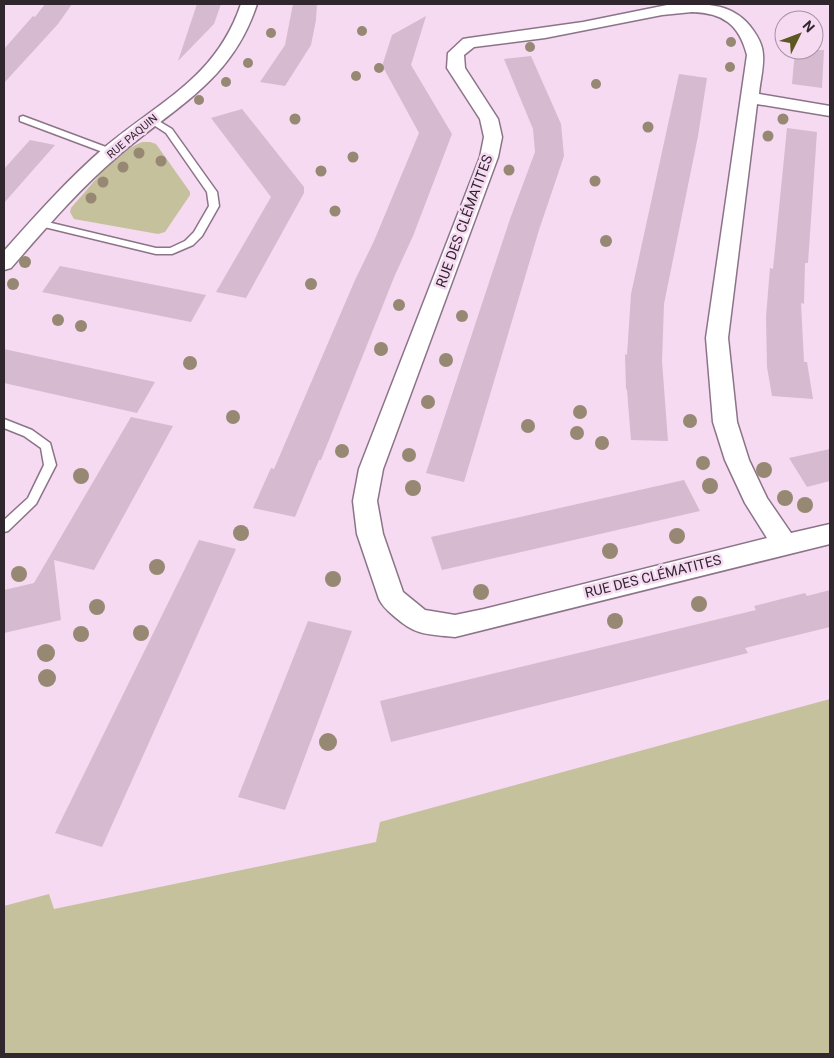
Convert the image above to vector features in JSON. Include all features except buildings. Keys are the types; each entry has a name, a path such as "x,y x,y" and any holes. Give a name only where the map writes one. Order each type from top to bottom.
{"street":[{"name":"RUE PAQUIN","path":"4,263 39,223 111,152 197,83 222,58 241,27 249,4"},
{"name":"RUE DES CLÉMATITES","path":"785,544 757,503 737,460 725,422 717,338 756,55 752,40 745,29 717,7 698,6 680,7 559,30 492,38 469,43 456,53 456,68 489,119 493,137 489,157 371,469 365,501 370,534 392,599 419,621 455,626 673,570 830,534"},
{"path":"750,98 830,112"}],"lane":[{"path":"23,119 111,152"},
{"path":"39,223 156,251 172,251 189,243 198,234 214,206 212,192 169,131 152,120"},
{"path":"4,423 28,433 46,446 50,466 32,501 4,527"}],"shaded area":[{"path":"142,142 156,144 190,192 190,195 165,232 158,234 74,219 70,212 71,208 95,180 112,162 131,147"},
{"path":"830,699 830,1054 4,1054 4,906 49,894 54,909 376,842 380,822"}]}
